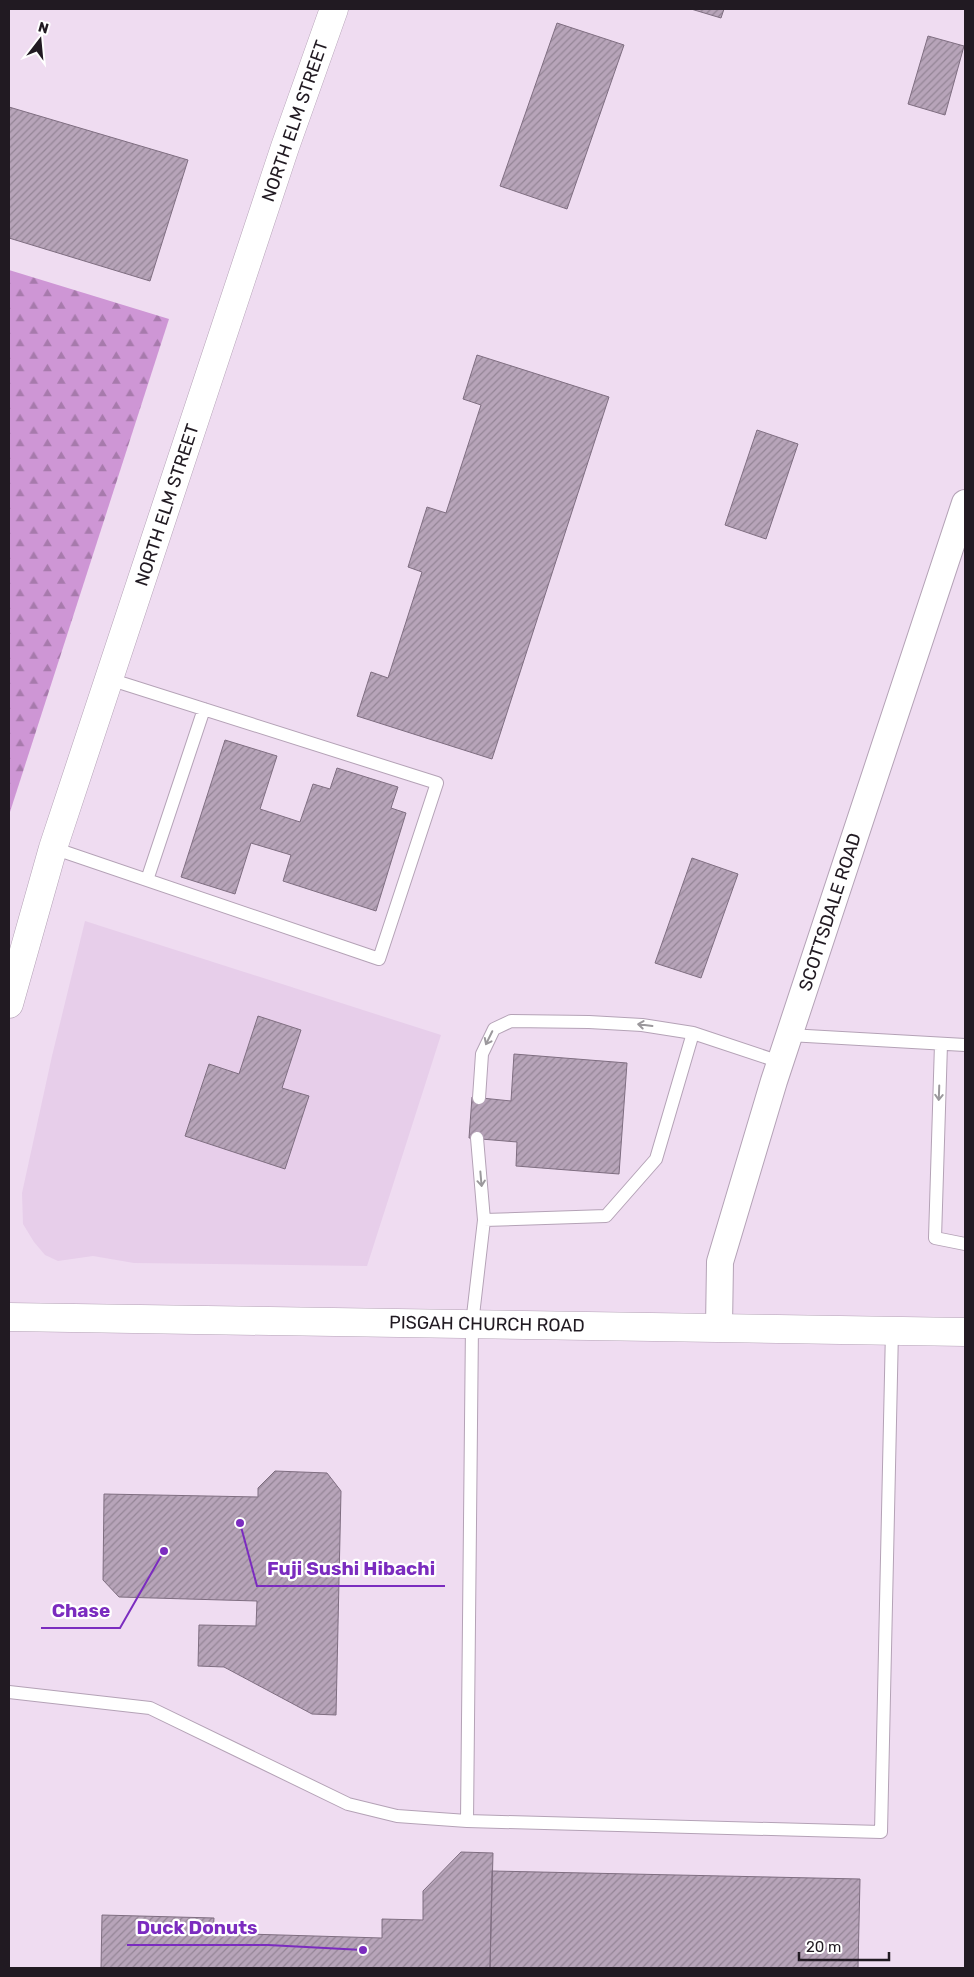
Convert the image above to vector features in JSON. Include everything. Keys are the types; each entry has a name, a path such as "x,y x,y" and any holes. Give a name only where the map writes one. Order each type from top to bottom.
{"main road":[{"name":"NORTH ELM STREET","path":"11,986 53,848 285,147 334,9"},
{"name":"PISGAH CHURCH ROAD","path":"9,1317 965,1332"}],"street":[{"name":"SCOTTSDALE ROAD","path":"719,1327 720,1262 780,1062 965,503"}],"lane":[{"path":"53,848 380,959 437,783 109,679"},
{"path":"146,880 204,709"},
{"path":"479,1098 482,1054 494,1030 511,1021 624,1024 693,1032 780,1062"},
{"path":"484,1220 606,1216 656,1159 693,1032"},
{"path":"789,1035 965,1045"},
{"path":"941,1044 936,1238 965,1244"},
{"path":"466,1821 472,1324 484,1220 477,1138"},
{"path":"9,1692 150,1708 348,1804 397,1816 466,1821 881,1832 892,1330"}],"shaded area":[{"path":"85,921 441,1035 367,1266 134,1263 93,1256 58,1261 45,1255 34,1242 23,1224 22,1193 52,1056"}],"green space":[{"path":"9,270 169,319 9,815"}],"building":[{"path":"691,9 724,9 721,18"},
{"path":"557,23 624,45 567,209 500,186"},
{"path":"928,36 964,46 945,115 908,104"},
{"path":"9,107 188,160 150,281 9,238"},
{"path":"477,355 609,397 492,759 357,716 371,672 388,678 422,572 408,567 427,507 446,513 481,405 463,399"},
{"path":"757,430 798,444 766,539 725,525"},
{"path":"225,740 277,756 260,809 300,822 313,784 330,789 337,768 398,787 391,808 406,813 376,911 283,881 291,855 251,843 235,894 181,877"},
{"path":"692,858 738,874 701,978 655,963"},
{"path":"258,1016 301,1030 282,1088 309,1096 285,1169 185,1136 209,1064 239,1074"},
{"path":"514,1054 627,1063 619,1174 516,1166 517,1142 469,1138 472,1097 511,1101"},
{"path":"275,1471 327,1473 341,1491 336,1715 312,1714 224,1667 198,1666 199,1625 256,1626 257,1601 119,1597 103,1580 104,1494 258,1497 258,1488"},
{"path":"461,1852 493,1853 490,1968 101,1968 102,1915 214,1918 213,1933 382,1938 382,1919 423,1920 423,1891"},
{"path":"492,1871 860,1879 858,1968 490,1968"}],"place":[{"name":"Fuji Sushi Hibachi","path":"240,1523"},
{"name":"Chase","path":"164,1551"},
{"name":"Duck Donuts","path":"363,1950"}]}
